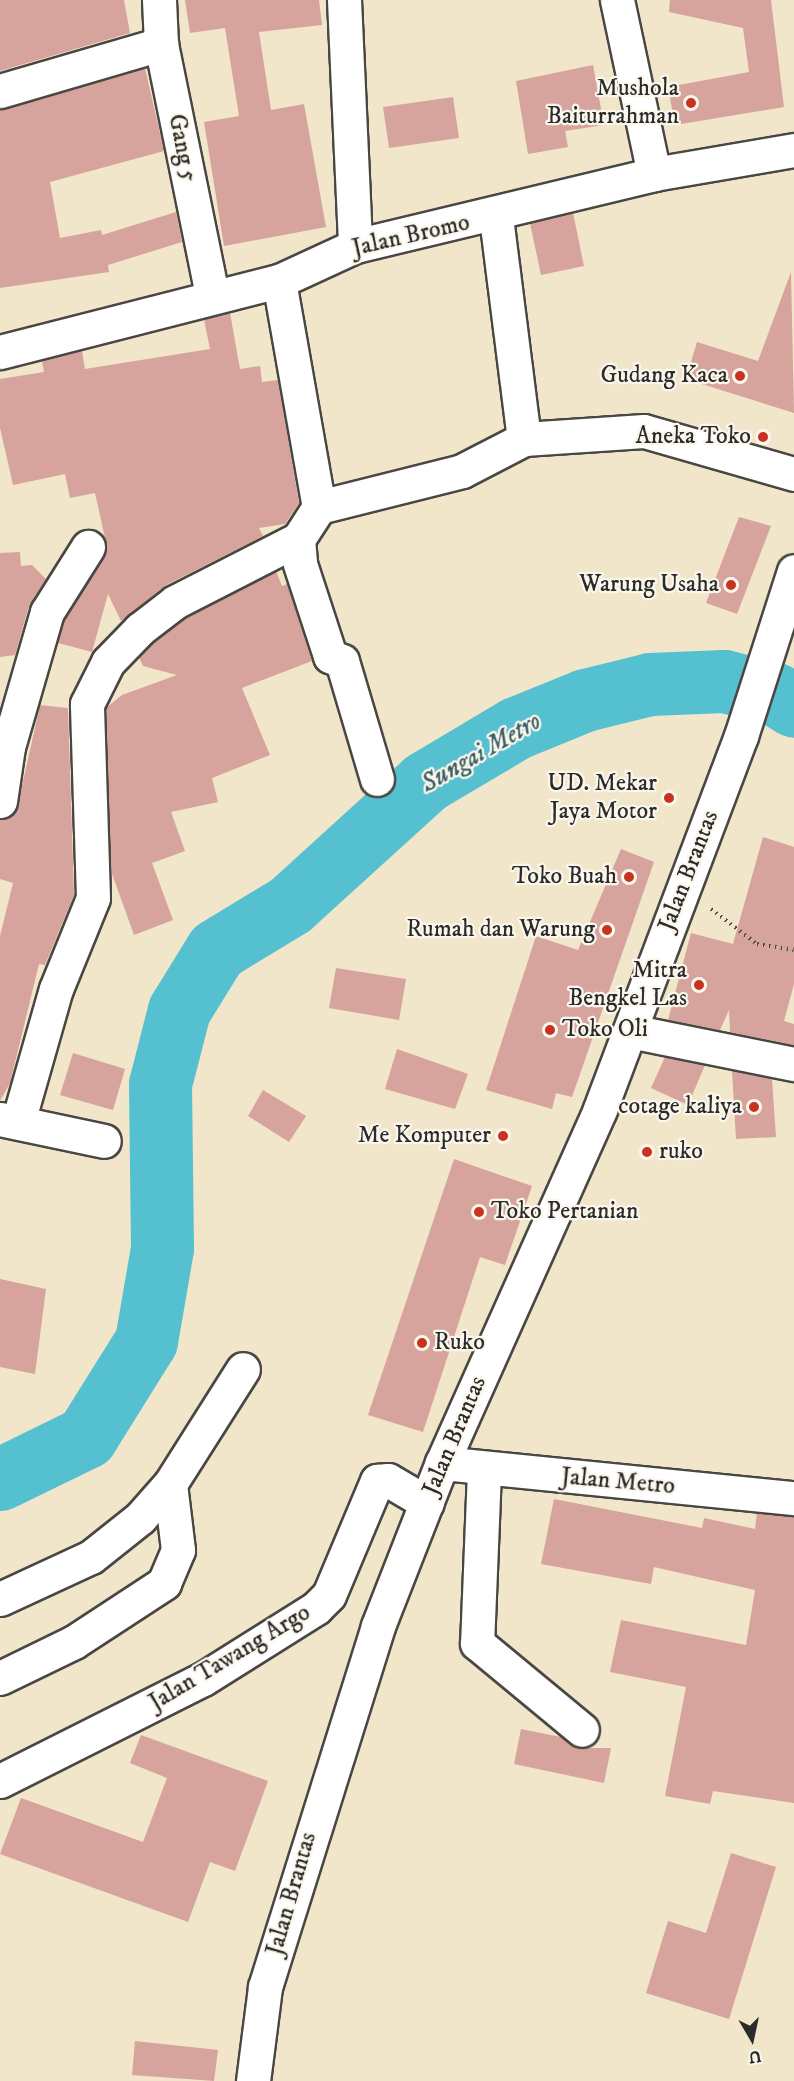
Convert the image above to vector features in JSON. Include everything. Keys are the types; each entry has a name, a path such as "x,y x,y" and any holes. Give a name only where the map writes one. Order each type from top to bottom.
{"street":[{"name":"Gang 5","path":"159,0 161,44 212,295"},
{"path":"344,0 355,246"},
{"path":"617,0 654,174"},
{"path":"0,91 161,44"},
{"name":"Jalan Bromo","path":"0,352 212,295 279,281 355,246 496,216 654,174 794,150"},
{"path":"496,216 524,439"},
{"path":"279,281 319,507"},
{"path":"104,1141 5,1124 93,898 87,704 108,662 140,628 175,602 298,539 319,507 462,471 524,439 644,431 794,474"},
{"path":"298,539 300,564 330,656 342,661 377,779"},
{"path":"0,801 8,747 47,612 88,547"},
{"name":"Jalan Brantas","path":"253,2081 265,1988 312,1825 378,1626 442,1463 630,1031 741,736 794,571"},
{"path":"630,1031 794,1064"},
{"path":"0,1599 91,1557 140,1518 170,1484 243,1369"},
{"name":"Jalan Metro","path":"442,1463 484,1471 794,1498"},
{"path":"484,1471 477,1643 582,1730"},
{"name":"Jalan Tawang Argo","path":"0,1781 203,1678 316,1608 329,1595 377,1481 388,1480 427,1503"},
{"path":"0,1678 74,1642 164,1583 178,1550 170,1484"}],"path":[{"path":"682,890 757,944 794,950"}],"building":[{"path":"0,0 124,0 130,33 0,71"},
{"path":"185,0 319,0 322,25 259,32 271,110 304,104 326,227 224,246 204,122 239,116 225,28 190,33"},
{"path":"670,0 771,0 784,107 675,125 668,87 749,72 743,28 669,12"},
{"path":"593,65 604,125 565,131 568,147 528,154 516,81"},
{"path":"145,68 164,151 50,182 60,238 101,230 102,235 176,212 182,242 108,265 109,272 0,288 0,109"},
{"path":"453,97 459,138 389,148 383,107"},
{"path":"573,213 584,266 541,275 530,223"},
{"name":"Gudang Kaca","path":"791,272 794,413 686,379 697,342 758,361"},
{"path":"230,313 240,369 260,366 262,382 278,380 299,503 285,524 259,528 263,536 166,585 121,621 108,594 92,652 58,643 64,620 107,547 95,493 70,498 65,474 13,485 0,428 0,379 44,372 42,361 82,351 85,369 210,349 204,319"},
{"path":"739,517 771,526 737,614 706,603"},
{"path":"20,552 21,566 32,565 46,579 29,606 15,655 0,657 0,553"},
{"path":"276,571 282,586 287,584 312,661 242,688 270,755 212,778 218,802 171,812 185,851 152,863 173,920 134,935 111,871 106,708 122,695 177,675 143,666 139,657 153,643 185,618"},
{"path":"40,705 68,708 74,895 45,965 39,964 10,1083 0,1101 0,936 13,883 0,879 0,819 18,804"},
{"path":"763,837 794,847 794,984 784,1021 794,1024 794,1045 730,1032 729,1010 720,1030 668,1020 691,933 733,944"},
{"path":"621,849 654,862 572,1097 556,1093 552,1109 486,1090 536,936 578,950"},
{"path":"336,968 406,979 399,1020 329,1008"},
{"path":"397,1049 468,1074 455,1109 385,1089"},
{"path":"73,1053 125,1069 113,1110 60,1095"},
{"path":"665,1057 705,1065 688,1105 651,1088"},
{"name":"cotage kaliya","path":"732,1071 772,1079 776,1137 736,1139"},
{"path":"263,1090 306,1116 289,1142 248,1116"},
{"path":"454,1159 532,1186 505,1265 480,1257 423,1432 368,1415"},
{"path":"0,1279 46,1289 35,1374 0,1367"},
{"path":"554,1499 702,1528 704,1518 755,1529 757,1513 794,1516 794,1803 713,1791 710,1804 665,1796 686,1687 610,1672 621,1620 746,1645 755,1590 654,1567 651,1584 541,1564"},
{"path":"521,1729 561,1737 578,1748 611,1748 604,1783 514,1764"},
{"path":"141,1735 268,1781 235,1871 210,1862 188,1922 0,1854 21,1798 143,1842 167,1778 130,1763"},
{"path":"731,1853 776,1867 729,2019 646,1993 668,1921 706,1933"},
{"path":"135,2041 218,2050 214,2081 132,2075"}],"waterway":[{"name":"Sungai Metro","path":"0,1479 86,1437 146,1341 162,1248 160,1084 179,1010 216,950 290,905 425,782 516,728 585,700 650,684 724,681 775,694 794,706"}],"place":[{"name":"Mushola Baiturrahman","path":"691,103"},
{"name":"Gudang Kaca","path":"740,376"},
{"name":"Aneka Toko","path":"763,437"},
{"name":"Warung Usaha","path":"731,585"},
{"name":"UD. Mekar Jaya Motor","path":"669,798"},
{"name":"Toko Buah","path":"629,877"},
{"name":"Rumah dan Warung","path":"607,930"},
{"name":"Mitra Bengkel Las","path":"699,985"},
{"name":"Toko Oli","path":"550,1030"},
{"name":"cotage kaliya","path":"754,1107"},
{"name":"Me Komputer","path":"503,1136"},
{"name":"ruko","path":"647,1152"},
{"name":"Toko Pertanian","path":"479,1212"},
{"name":"Ruko","path":"422,1343"}]}
